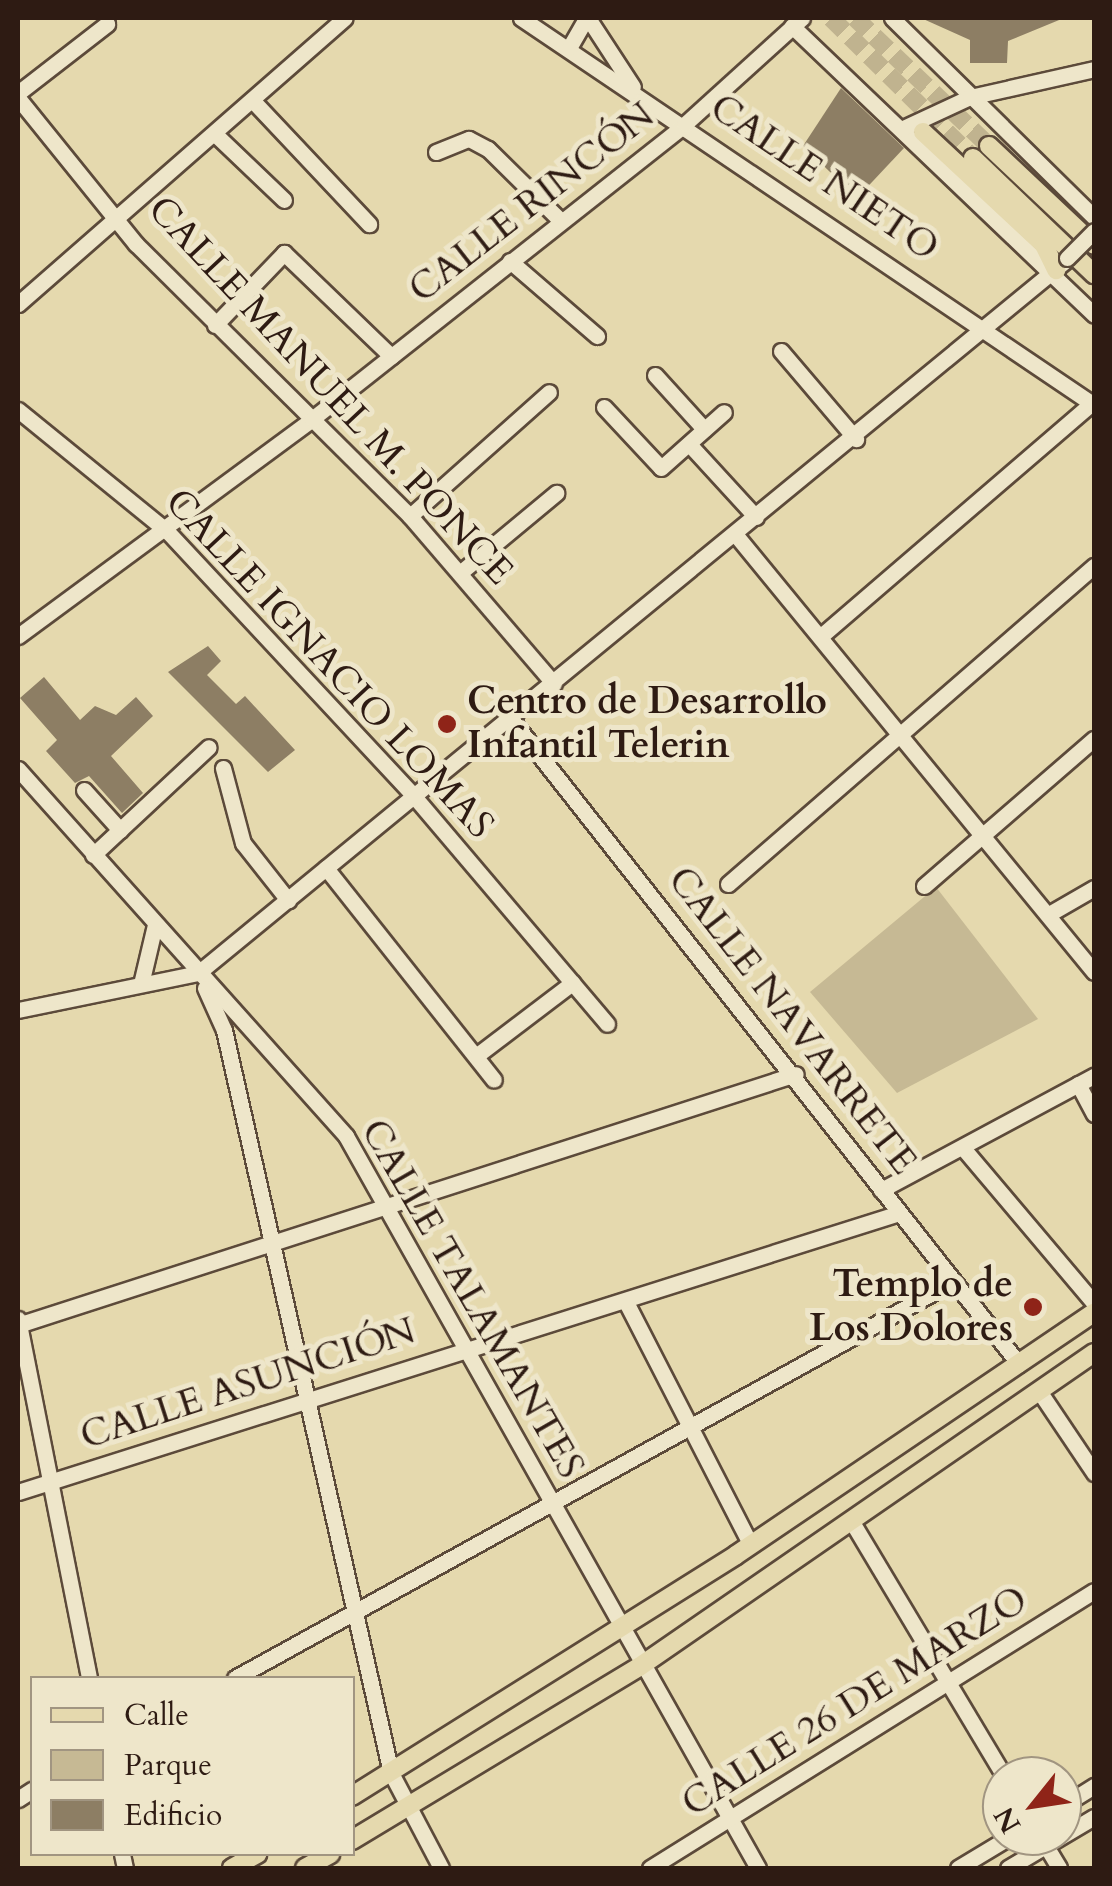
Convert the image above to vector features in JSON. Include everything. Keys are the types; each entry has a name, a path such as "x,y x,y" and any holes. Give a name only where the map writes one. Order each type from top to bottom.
{"main road":[{"path":"923,132 1044,245 1058,268"},
{"path":"989,146 1094,245"},
{"path":"973,158 1094,274"},
{"path":"355,1794 618,1631 1094,1313"},
{"path":"355,1838 639,1666 1094,1353"},
{"path":"232,1868 254,1856"},
{"path":"304,1868 326,1856"}],"street":[{"path":"18,304 254,102 345,18"},
{"name":"CALLE NIETO","path":"521,18 990,329 1093,404"},
{"path":"569,48 587,18 634,91"},
{"path":"892,18 1094,217"},
{"name":"CALLE RINCÓN","path":"18,636 166,531 312,419 684,124 797,22 901,129 1058,268 1094,315"},
{"path":"18,96 107,24"},
{"path":"901,129 970,98 1094,69"},
{"name":"CALLE MANUEL M. PONCE","path":"18,96 215,326 410,516 554,684"},
{"path":"254,102 369,224"},
{"path":"216,135 284,200"},
{"path":"436,152 469,138 488,149 561,221"},
{"path":"18,1010 198,973 990,329 1094,232"},
{"path":"215,326 284,254 391,356"},
{"path":"510,261 597,336"},
{"path":"780,352 856,439"},
{"path":"655,375 704,429"},
{"path":"410,516 549,392"},
{"path":"822,636 1093,404"},
{"path":"604,407 658,467 724,412"},
{"name":"CALLE IGNACIO LOMAS","path":"18,410 166,531 413,796 607,1024"},
{"path":"689,444 756,517"},
{"path":"461,572 556,493"},
{"path":"735,534 1094,972"},
{"path":"728,884 1094,566"},
{"name":"CALLE NAVARRETE","path":"511,719 796,1074 881,1190 1019,1364"},
{"path":"924,886 1094,739"},
{"path":"93,855 209,747"},
{"path":"223,768 243,843 288,900"},
{"name":"CALLE TALAMANTES","path":"18,770 346,1136 391,1207 618,1631 758,1868"},
{"path":"84,790 120,830"},
{"path":"326,868 494,1080"},
{"path":"1049,914 1094,888"},
{"path":"141,984 155,924"},
{"path":"198,973 224,1030 391,1774 441,1868"},
{"path":"476,1056 572,983"},
{"path":"224,1030 242,1020"},
{"path":"89,1676 18,1322 271,1246 796,1074"},
{"path":"881,1190 1094,1076"},
{"path":"1078,1084 1094,1114"},
{"path":"962,1148 1094,1303"},
{"name":"CALLE ASUNCIÓN","path":"18,1492 899,1213"},
{"path":"239,1676 954,1282"},
{"path":"626,1302 751,1544"},
{"path":"1040,1391 1094,1473"},
{"path":"852,1522 992,1756"},
{"name":"CALLE 26 DE MARZO","path":"650,1868 1094,1591"},
{"path":"958,1868 982,1854"}],"green space":[{"path":"936,887 1038,1019 897,1093 810,992"}],"building":[{"path":"921,18 1064,18 1008,41 1007,63 970,63 970,40"},
{"path":"841,88 904,148 857,198 803,146"},
{"path":"208,646 221,661 207,675 236,704 245,696 295,750 268,772 168,672"},
{"path":"44,677 80,720 95,706 116,715 136,697 153,716 111,756 143,793 122,813 89,776 75,783 46,751 57,740 20,698"}],"tunnel":[{"path":"831,18 973,158"},
{"path":"855,18 989,146"}],"place":[{"name":"Centro de Desarrollo Infantil Telerin","path":"447,724"},
{"name":"Templo de Los Dolores","path":"1033,1307"}]}
